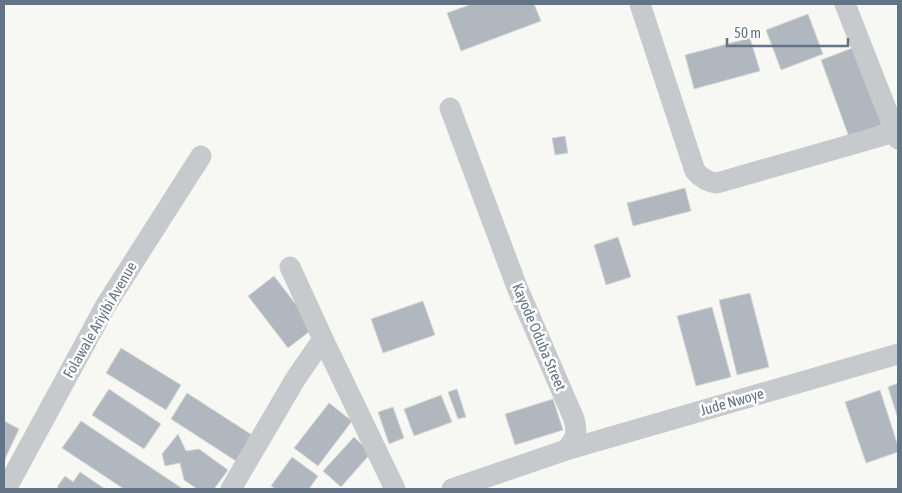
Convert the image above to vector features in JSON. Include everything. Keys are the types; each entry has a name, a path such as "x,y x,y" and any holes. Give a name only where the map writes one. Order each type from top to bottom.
{"street":[{"path":"640,4 694,171 701,178 717,183 897,135 845,4"},
{"name":"Kayode Oduba Street","path":"450,108 517,287 574,418 577,432 573,442 566,450"},
{"name":"Folawale Ariyibi Avenue","path":"6,489 106,305 201,156"},
{"path":"290,267 395,489"},
{"path":"231,489 296,378 323,339"},
{"name":"Jude Nwoye","path":"566,450 898,354"},
{"path":"452,489 566,450"}],"building":[{"path":"472,4 534,4 541,21 461,51 447,13"},
{"path":"808,14 823,54 781,70 766,30"},
{"path":"750,38 760,71 694,89 685,55"},
{"path":"855,47 884,124 849,137 821,60"},
{"path":"565,136 568,153 555,155 552,138"},
{"path":"685,188 691,211 633,226 627,203"},
{"path":"618,237 631,277 606,285 594,245"},
{"path":"274,276 314,328 288,348 248,296"},
{"path":"750,293 769,367 737,375 719,300"},
{"path":"423,301 435,335 383,353 371,319"},
{"path":"712,307 731,377 696,386 677,316"},
{"path":"121,348 181,385 166,410 106,373"},
{"path":"898,383 898,419 888,387"},
{"path":"109,389 161,424 144,449 92,415"},
{"path":"457,389 466,417 458,419 448,392"},
{"path":"880,390 898,446 898,452 866,463 845,402"},
{"path":"187,393 252,435 236,461 171,419"},
{"path":"441,395 452,422 414,436 404,409"},
{"path":"553,399 563,430 515,445 505,414"},
{"path":"329,403 352,421 318,466 294,448"},
{"path":"393,407 404,438 389,444 378,412"},
{"path":"4,421 19,429 4,461"},
{"path":"81,421 183,489 124,489 62,448"},
{"path":"178,434 186,451 199,449 228,470 214,489 197,489 184,480 180,463 165,466 162,454"},
{"path":"354,437 371,453 341,487 323,471"},
{"path":"292,457 318,476 309,489 276,489 271,486"},
{"path":"80,472 105,489 60,489 57,487 65,476 73,482"}]}
